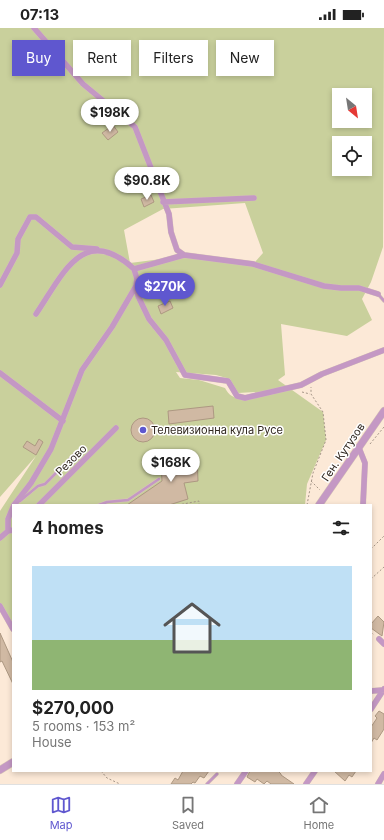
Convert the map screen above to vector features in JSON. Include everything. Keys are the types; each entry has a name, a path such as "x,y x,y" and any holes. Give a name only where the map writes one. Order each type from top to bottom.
{"street":[{"path":"34,28 83,84 136,127 170,219 171,232 177,250 184,255"},
{"path":"163,202 254,198"},
{"path":"0,285 17,254 18,239 30,217 36,217 72,247 97,250 121,259 134,269 137,279 136,286 138,296 149,319 166,340 185,375 228,381 237,396 245,398 298,386 322,374 384,350"},
{"path":"36,314 73,260 84,254 97,250"},
{"path":"134,269 184,255 253,264 324,286 359,288 378,294"},
{"path":"15,504 43,465 63,421 82,370 119,317 136,286"},
{"path":"0,373 63,421"},
{"name":"Ген. Кутузов","path":"320,504 361,451 384,411"},
{"name":"Резово","path":"41,504 116,428"},
{"path":"361,451 365,463 363,504"},
{"path":"0,538 11,530 8,519 12,510"},
{"path":"0,606 12,627"},
{"path":"379,639 384,644"},
{"path":"372,691 384,690"},
{"path":"372,708 384,690"},
{"path":"0,770 12,763"},
{"path":"237,784 245,772"},
{"path":"306,784 314,772"},
{"path":"378,784 384,774"}],"lane":[{"path":"378,294 384,301"},
{"path":"16,504 38,486 45,484 75,454"},
{"path":"101,504 128,500 159,480"},
{"path":"207,784 217,774"}],"path":[{"path":"298,386 304,393 311,394 323,412 326,440 311,481 306,504"},
{"path":"361,451 384,427"},
{"path":"311,481 326,496"},
{"path":"183,504 199,501 199,504"},
{"path":"372,548 384,536"},
{"path":"372,578 384,567"},
{"path":"101,772 107,778 120,784"}],"green space":[{"path":"0,28 384,28 383,247 371,282 362,299 372,320 347,336 281,324 285,375 278,380 323,412 326,440 307,484 305,504 12,504 12,627 0,606 0,511 36,456 0,497","holes":["245,203 263,253 255,262 193,255 130,263 124,230 163,209","176,372 216,375 230,379 238,393 255,392 256,395 242,398 234,397 225,388 199,380 180,378"]}],"building":[{"path":"113,125 118,132 108,140 102,133"},
{"path":"151,195 154,202 144,207 141,199"},
{"path":"170,301 173,308 161,314 158,306"},
{"name":"Телевизионна кула Русе","path":"213,406 214,418 169,424 168,411"},
{"name":"Телевизионна кула Русе","path":"143,418 151,422 155,430 151,438 143,442 135,438 131,430 135,422"},
{"path":"39,439 43,442 36,455 23,447 27,441 35,446"},
{"path":"197,457 198,481 184,483 188,499 172,504 128,504 162,481 161,462"},
{"path":"378,616 384,622 382,636 372,629 372,623"},
{"path":"0,633 12,660 12,682 2,661 0,662"},
{"path":"379,711 384,714 384,729 377,740 374,738 372,741 372,726 377,718 375,716"},
{"path":"182,772 208,772 204,778 200,776 195,783 171,784 175,778 178,780"},
{"path":"250,772 279,772 294,784 271,784 267,781 264,784 257,779 255,782 247,777"},
{"path":"335,772 355,772 352,777 349,775 345,781"}],"place":[{"name":"Телевизионна кула Русе","path":"143,430"}]}
